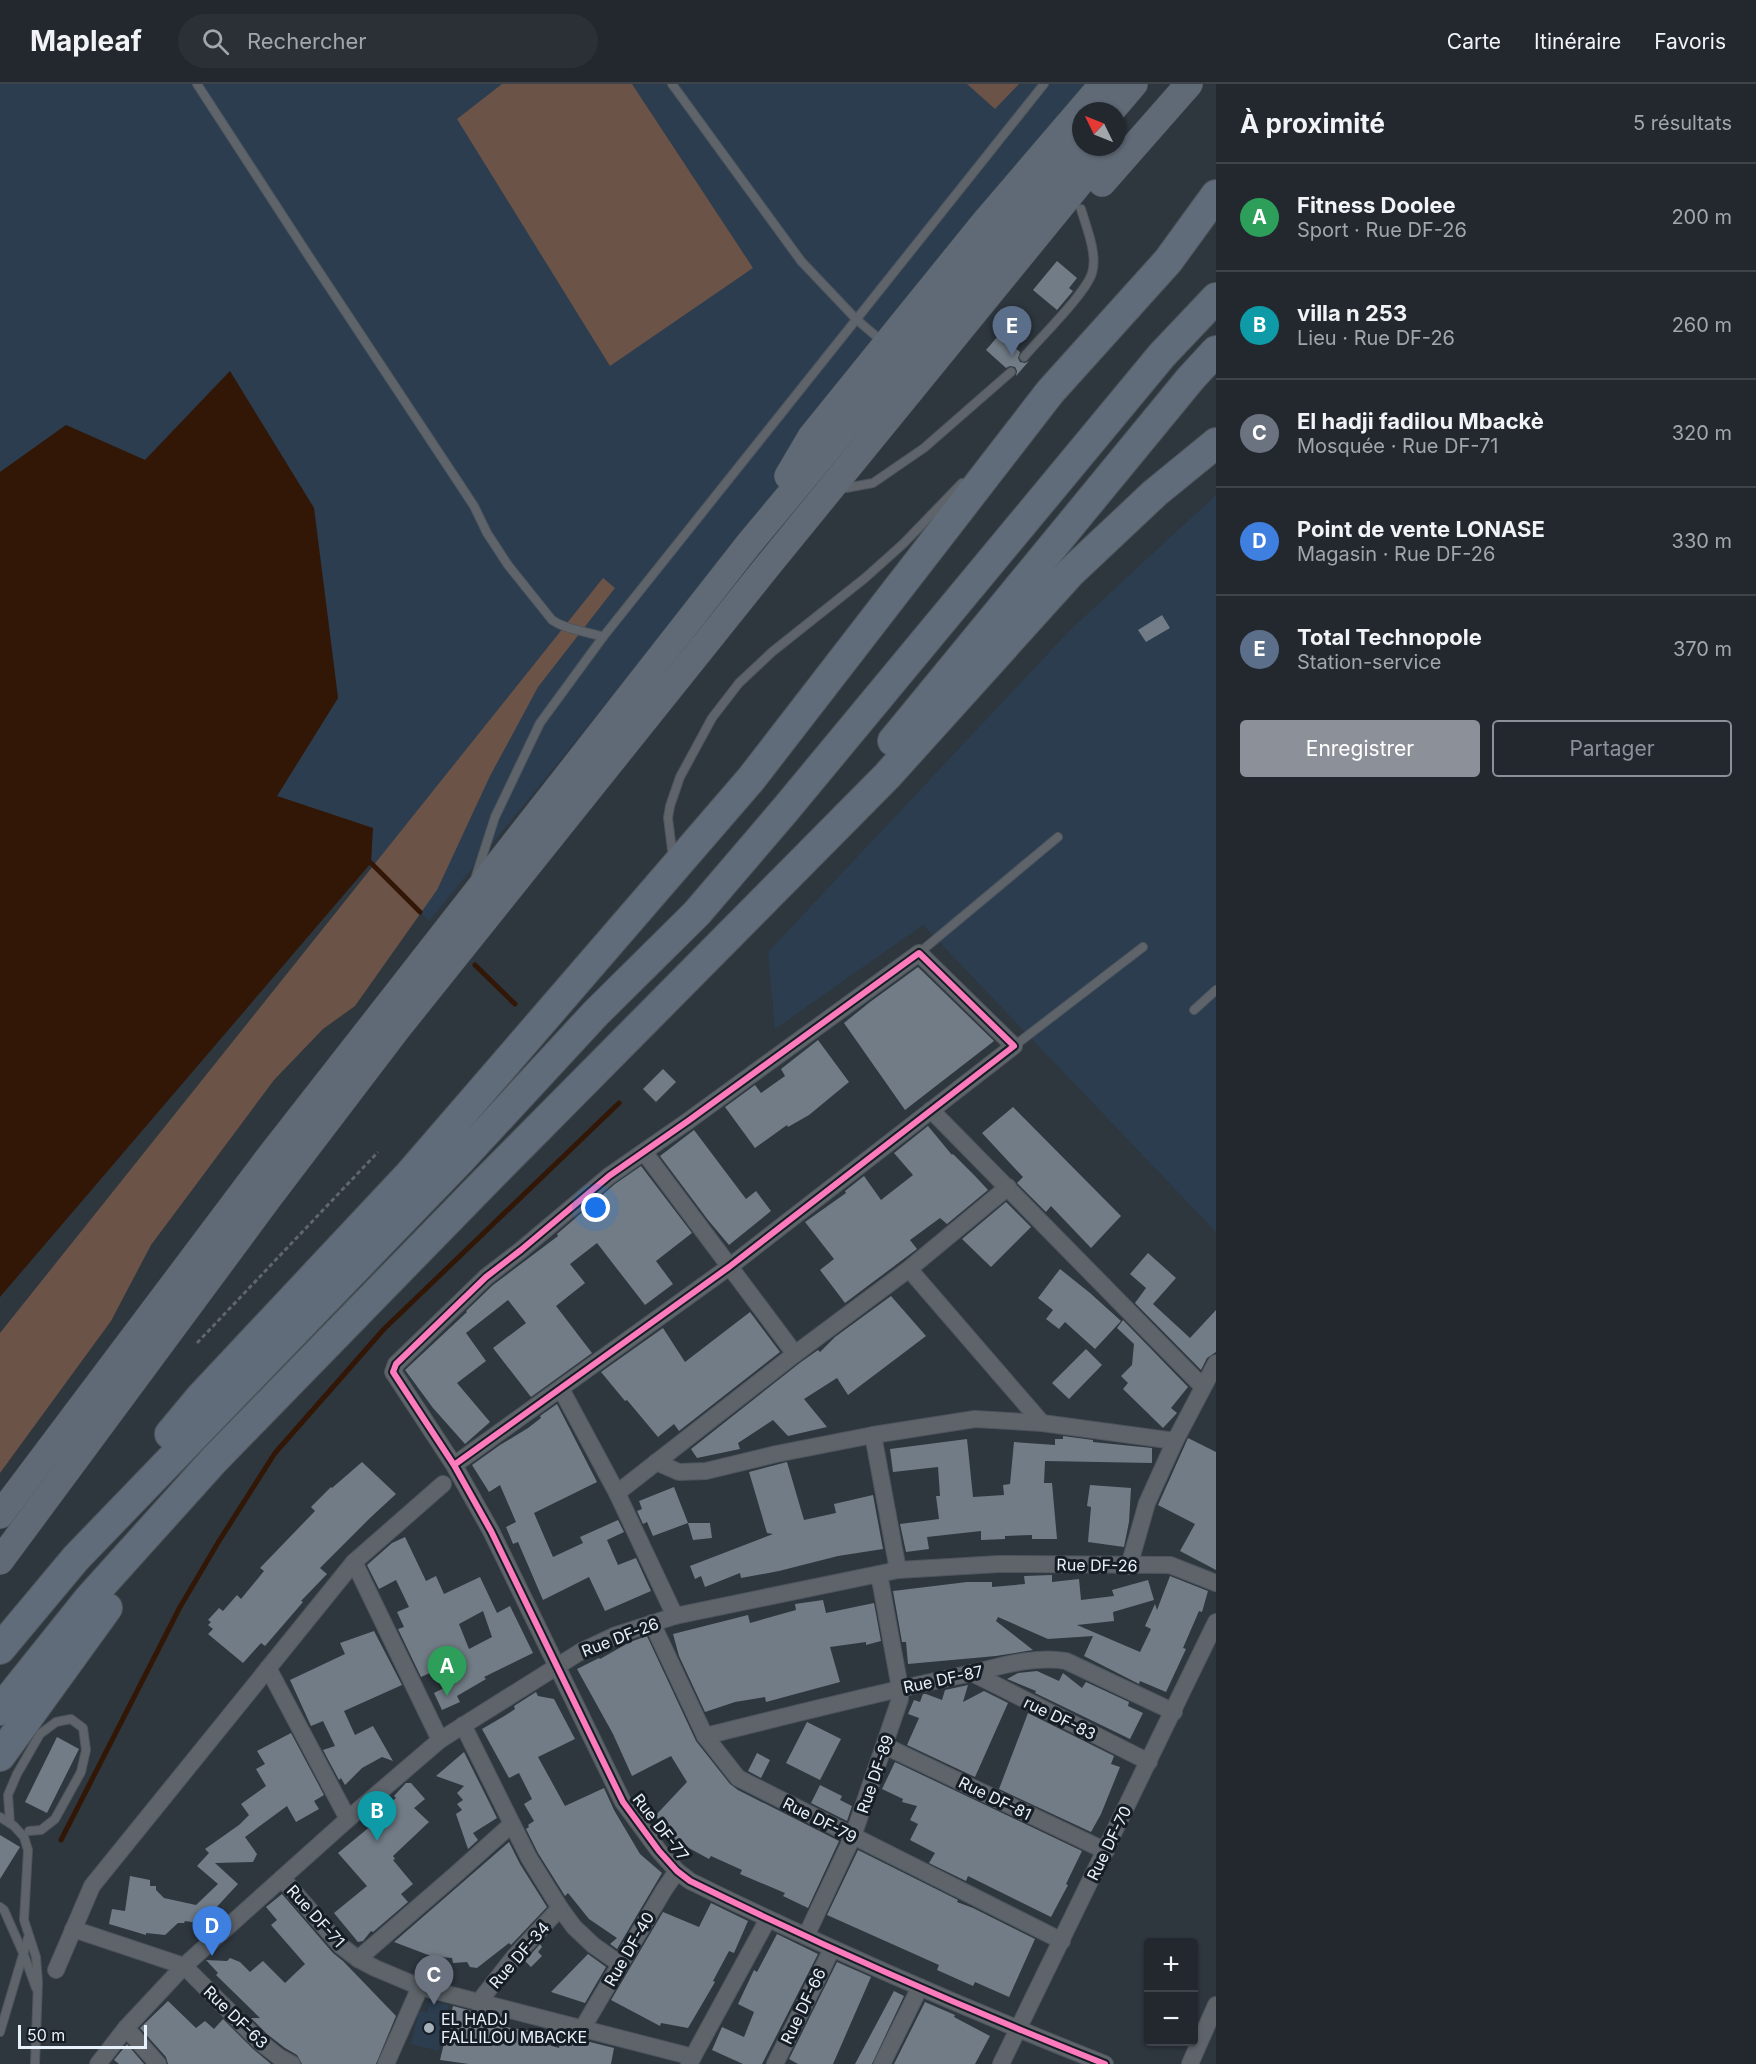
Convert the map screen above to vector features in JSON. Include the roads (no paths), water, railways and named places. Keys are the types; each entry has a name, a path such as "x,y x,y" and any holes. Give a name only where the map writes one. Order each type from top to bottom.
{"highway":[{"path":"748,545 811,436 992,214 1103,84"},
{"path":"1119,102 1134,84"},
{"path":"1126,123 1164,84"},
{"path":"770,563 862,472 1081,208 1189,84"},
{"path":"0,1515 270,1156 748,545 1094,156"},
{"path":"0,1561 270,1196 397,1029 1095,156"},
{"path":"76,1558 135,1475 200,1398 410,1174 752,778 1050,392 1168,261 1216,195"},
{"path":"0,1648 76,1558 453,1167 596,1013 697,913 1162,355 1216,298"},
{"path":"726,938 898,735 1216,351"},
{"path":"0,1710 88,1600 214,1460 887,776 1071,572 1155,493 1216,443"},
{"path":"0,1756 214,1460"}],"street":[{"path":"454,1465 729,1267 1014,1046 919,953 644,1152 729,1267 795,1354"},
{"path":"931,1110 1203,1387"},
{"name":"Rue DF-77","path":"644,1152 609,1176 486,1277 393,1368 395,1376 454,1465 491,1530 623,1802 659,1851 677,1871 690,1881 832,1949 1018,2030 1105,2064"},
{"path":"617,1493 795,1354 909,1269 1008,1187"},
{"path":"909,1269 1042,1423"},
{"path":"1129,1566 1147,1503 1175,1442 1216,1364"},
{"path":"561,1389 617,1493 675,1616"},
{"path":"656,1462 679,1472 691,1473 873,1435 975,1419 1042,1423 1175,1442"},
{"path":"873,1435 898,1570"},
{"path":"56,1970 92,1886 354,1562 444,1484"},
{"path":"354,1562 440,1740"},
{"name":"Rue DF-26","path":"98,2064 126,2028 184,1966 440,1740 580,1652 616,1635 675,1616 898,1570 999,1564 1170,1565 1216,1583"},
{"name":"Rue DF-89","path":"806,1936 853,1836 898,1710 900,1688 879,1574"},
{"name":"Rue DF-70","path":"1002,2064 1216,1622"},
{"name":"Rue DF-79","path":"652,1623 705,1736 738,1778 1062,1941"},
{"name":"Rue DF-87","path":"705,1736 900,1688 1052,1659 1066,1661 1174,1712"},
{"path":"268,1668 348,1819"},
{"name":"rue DF-83","path":"972,1673 1149,1762"},
{"path":"463,1725 529,1858 560,1908 574,1927 593,1945 620,1964"},
{"name":"Rue DF-81","path":"885,1746 1106,1851"},
{"path":"358,1959 512,1824"},
{"name":"Rue DF-40","path":"582,2029 677,1871"},
{"name":"Rue DF-71","path":"282,1878 341,1946 375,1968 420,1987 582,2029 691,2061"},
{"name":"Rue DF-34","path":"478,2003 514,1957 560,1908"},
{"path":"691,2061 768,1919"},
{"path":"74,1929 184,1966"},
{"name":"Rue DF-66","path":"775,2064 832,1949"},
{"name":"Rue DF-63","path":"184,1966 260,2042 292,2064"},
{"path":"386,2064 420,1987"},
{"path":"882,2064 920,1987"},
{"path":"1190,2064 1216,2005"},
{"path":"126,2028 158,2064"}],"lane":[{"path":"197,84 468,496 487,533 508,565 552,620 560,626 587,631 603,637"},
{"path":"672,84 801,261 856,319 886,344"},
{"path":"467,906 495,818 540,723 603,637 1044,84"},
{"path":"1024,357 1082,290 1093,272 1092,248 1081,208"},
{"path":"846,488 873,483 924,448 1011,372"},
{"path":"985,460 1050,392"},
{"path":"675,869 668,818 670,806 680,777 712,718 739,683 772,652 865,578 903,544 968,477"},
{"path":"919,953 1058,837"},
{"path":"1014,1046 1143,947"},
{"path":"1194,1010 1216,990"},
{"path":"10,1823 8,1795 40,1734 57,1722 71,1719 83,1728 86,1750 81,1772 55,1819 41,1830 29,1831"},
{"path":"0,1817 24,1837 28,1850 24,1915 28,1937 36,1957 38,1995 35,2064"},
{"path":"0,1907 4,1910 24,1955 38,1995"},
{"path":"0,2032 28,1937"}],"waterway":[{"path":"371,863 420,912"},
{"path":"475,965 515,1004"},
{"path":"61,1840 180,1607 275,1453 384,1329 619,1103"}],"place":[{"name":"Total Technopole","path":"1012,356"},
{"name":"Fitness Doolee","path":"447,1696"},
{"name":"villa n 253","path":"377,1841"},
{"name":"Point de vente LONASE","path":"212,1956"},
{"name":"El hadji fadilou Mbackè","path":"434,2005"},
{"name":"EL HADJ FALLILOU MBACKE","path":"429,2028"}]}
